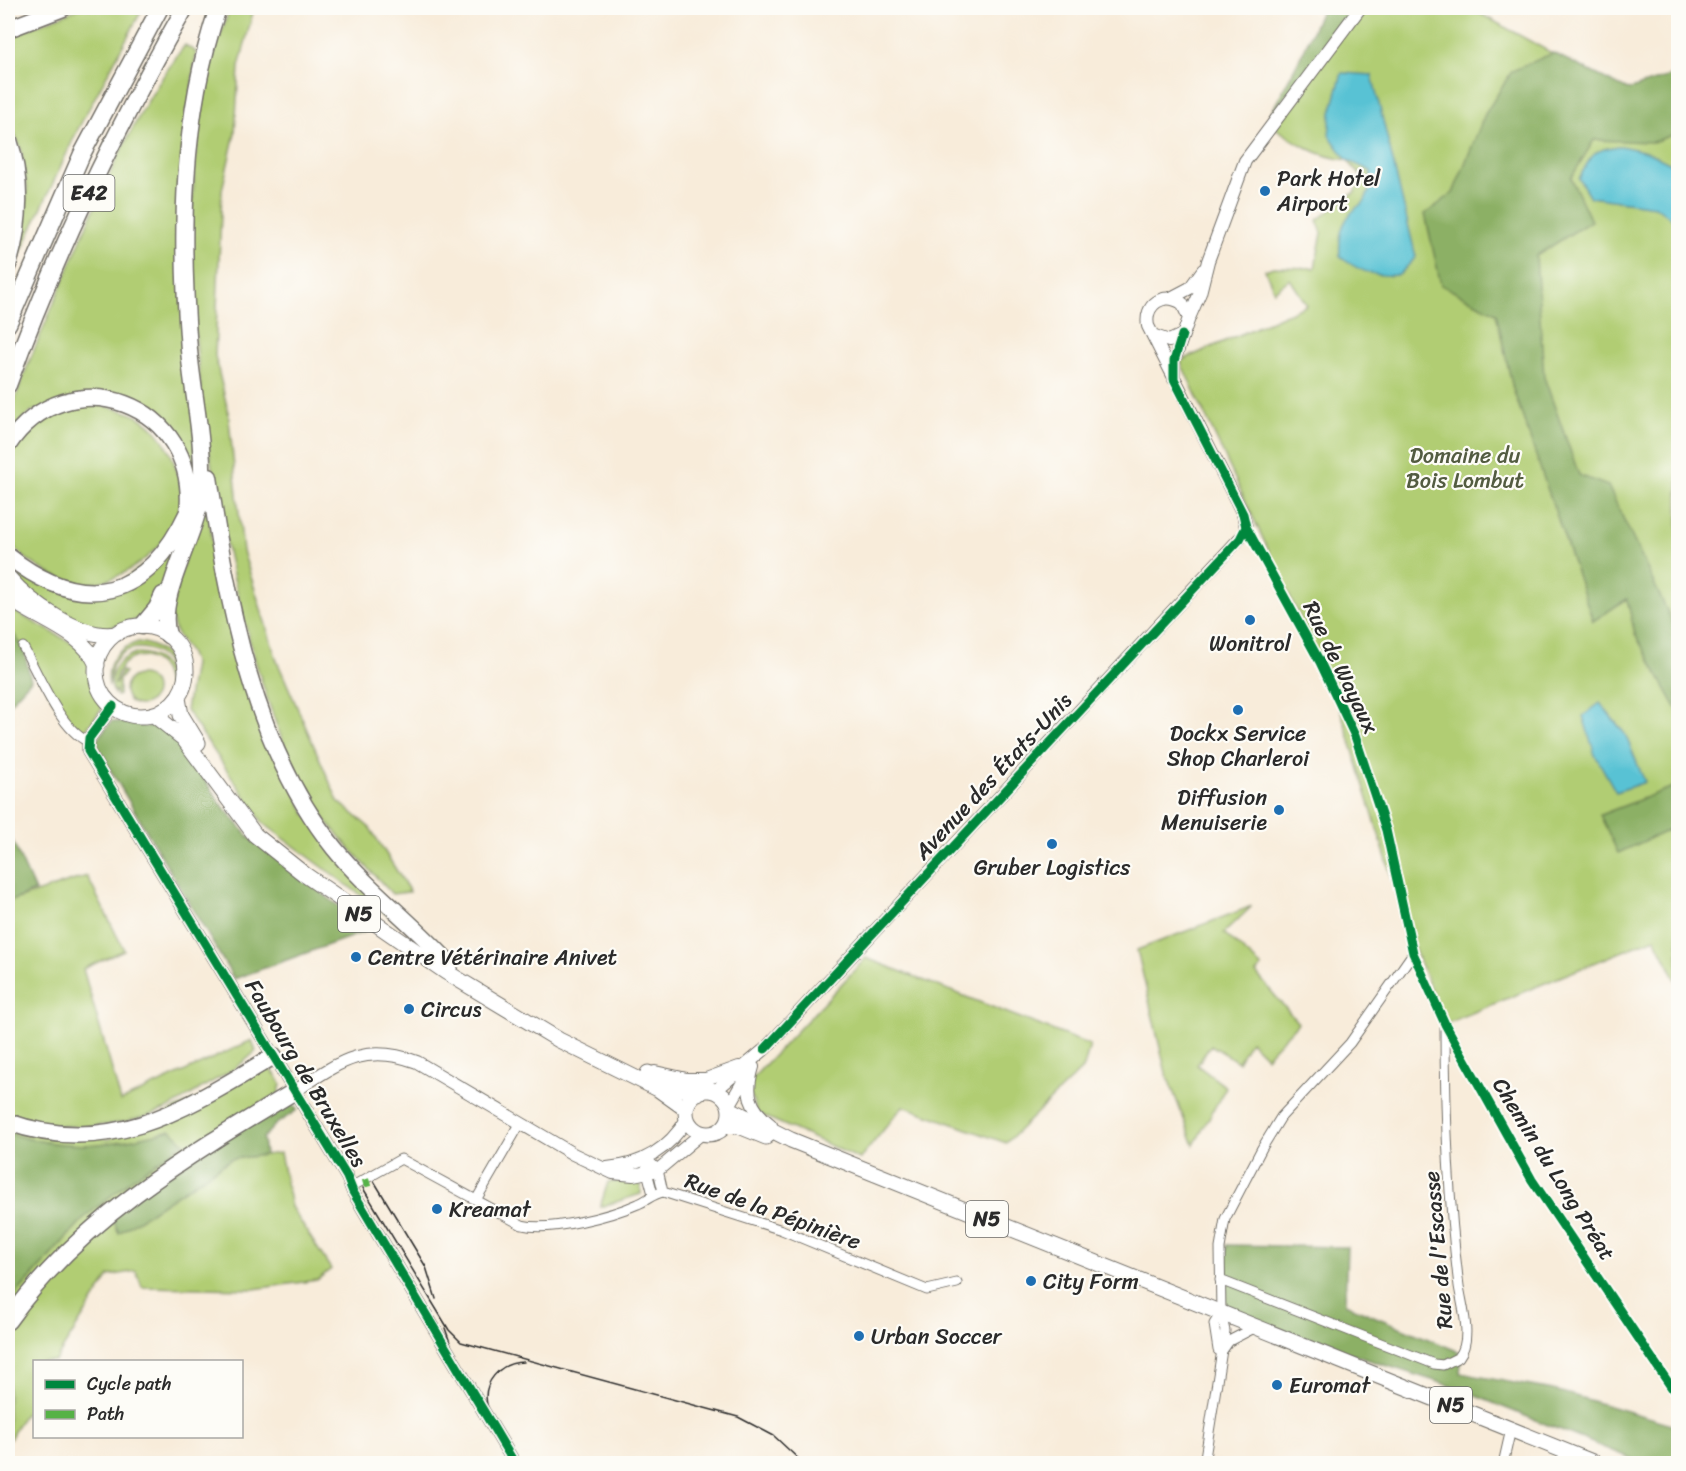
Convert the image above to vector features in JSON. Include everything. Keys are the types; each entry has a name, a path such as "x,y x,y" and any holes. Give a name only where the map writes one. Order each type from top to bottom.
{"highway":[{"path":"8,29 63,8"},
{"name":"E42","path":"8,324 82,154 160,8"},
{"name":"E42","path":"8,385 58,259 93,184 152,65 185,8"},
{"path":"168,635 165,611 199,505 202,486 189,351 184,232 194,109 204,53 218,8"},
{"path":"8,137 15,157 18,204 8,265"},
{"path":"8,446 32,420 69,400 96,398 134,407 165,429 183,459 189,482 188,512 183,538 161,601 142,626"},
{"path":"199,438 204,450 217,535 243,653 280,758 304,803 334,847 363,880 450,964"},
{"path":"8,556 52,584 90,591 117,588 136,579 156,564 176,538 188,512"},
{"path":"8,1122 32,1131 64,1136 91,1136 151,1123 193,1104 274,1056"},
{"path":"8,1321 44,1275 110,1213 162,1174 295,1091"}],"main road":[{"path":"8,577 18,590 77,628 95,635 116,634 142,626 168,635 183,653 186,664 186,676 178,698 163,711 154,715 129,715 113,706 99,685 97,665 92,654 81,642 8,597"},
{"path":"97,665 107,642 116,634"},
{"name":"N5","path":"178,698 181,716 190,732 262,827 352,898 450,964 565,1032 682,1089 698,1093 715,1091 722,1095 729,1107 791,1140 1597,1464"},
{"name":"N5","path":"154,715 183,738 255,835 304,874 446,972 559,1040 658,1089 687,1114 692,1128 702,1133"},
{"path":"687,1114 691,1098 698,1093"},
{"path":"702,1133 715,1133 726,1125 729,1107"},
{"name":"N5","path":"726,1125 740,1126 766,1137 791,1140"}],"street":[{"path":"1174,379 1174,361 1182,335 1200,294 1208,261 1245,161 1360,8"},
{"path":"1208,261 1190,288 1171,298 1158,300 1148,314 1148,326 1155,336 1162,358 1243,514 1246,526"},
{"path":"1171,298 1186,307 1189,318"},
{"path":"1155,336 1169,340 1182,335"},
{"name":"Rue de Wayaux","path":"1246,526 1320,662 1355,736 1386,830 1413,953"},
{"name":"Avenue des États-Unis","path":"715,1091 748,1066 765,1049 1240,539 1246,526"},
{"name":"Faubourg de Bruxelles","path":"22,647 65,721 76,735 87,741 88,751 95,764 274,1056 515,1464"},
{"path":"87,741 113,706"},
{"path":"1204,1464 1219,1359 1214,1324 1221,1313 1221,1234 1225,1219 1271,1132 1350,1043 1413,953"},
{"name":"Chemin du Long Préat","path":"1413,953 1445,1024 1533,1180 1678,1397"},
{"name":"Rue de l'Escasse","path":"1220,1280 1434,1364 1443,1365 1459,1357 1466,1338 1455,1255 1448,1154 1445,1024"},
{"path":"295,1091 351,1057 385,1053 417,1062 581,1159 622,1174 652,1172 702,1133"},
{"path":"648,1073 657,1072 687,1079 706,1079 748,1066 747,1084 750,1101 761,1117 791,1140"},
{"name":"Avenue des États-Unis","path":"729,1107 748,1066"},
{"path":"603,1168 621,1167 647,1159 678,1133 687,1114"},
{"path":"476,1200 520,1124"},
{"name":"Rue de la Pépinière","path":"351,1187 401,1159 522,1225 536,1228 571,1223 639,1204 653,1194 663,1192 782,1230 927,1290 957,1283"},
{"path":"647,1159 663,1192"},
{"path":"652,1172 653,1194"},
{"path":"1219,1359 1229,1341 1256,1328"},
{"name":"Faubourg de Bruxelles","path":"453,1358 463,1364 524,1464"},
{"path":"1503,1464 1511,1429"}],"green space":[{"path":"80,8 143,8 78,129 16,263 24,228 27,188 21,149 8,118 8,37"},
{"path":"230,8 254,8 239,67 235,133 222,190 215,356 228,411 243,551 277,661 338,801 370,828 410,892 392,894 318,811 300,781 276,723 256,664 226,543 215,488 199,371 192,252 193,193 198,135 207,79"},
{"path":"1322,8 1358,8 1270,115 1305,48"},
{"name":"Domaine du Bois Lombut","path":"1360,8 1470,8 1628,95 1678,80 1678,984 1655,938 1445,1024 1412,943 1336,695 1180,361 1307,305 1290,279 1274,291 1265,270 1273,267 1315,268 1322,233 1317,220 1355,192 1361,176 1347,160 1316,152 1271,125"},
{"path":"185,45 196,52 189,109 196,498 192,469 185,447 174,432 144,405 123,396 32,411 8,433 13,407 24,375 109,176 144,108"},
{"path":"1553,53 1628,90 1678,73 1678,133 1653,142 1594,140 1571,178 1591,221 1536,256 1544,377 1579,475 1608,486 1678,634 1678,711 1635,634 1627,599 1593,621 1513,389 1496,313 1441,285 1425,214 1453,193 1485,114 1512,71"},
{"path":"94,403 137,416 158,434 177,470 181,490 180,504 173,525 164,539 139,563 109,579 93,583 78,583 68,581 40,568 8,542 9,454 46,418 70,407"},
{"path":"205,481 215,566 240,671 305,813 401,925 263,823 186,710 194,664 176,633 170,614"},
{"path":"183,538 153,615 99,630 56,615 8,571 8,557 23,568 108,590"},
{"path":"8,608 92,654 92,677 102,708 85,731 65,721 23,647 8,627"},
{"path":"8,627 23,647 31,680 8,705"},
{"path":"138,642 151,645 168,656 173,674 169,665 155,652 138,648 121,654 114,662 109,686 109,670 114,658 124,649"},
{"path":"135,653 150,655 162,662 169,674 169,689 161,667 154,660 139,657 125,663 120,669 115,685 121,671 125,672 119,680 119,695 117,696 116,690 114,694 112,674 118,664"},
{"path":"140,675 151,679 155,690 151,701 140,705 129,701 125,690 129,679"},
{"path":"112,721 164,729 176,736 220,803 249,837 370,930 234,979 98,749 95,741"},
{"path":"1678,785 1678,826 1618,853 1600,815"},
{"path":"8,831 35,891 8,902"},
{"path":"87,876 124,950 83,969 121,1101 252,1040 256,1051 231,1071 179,1103 145,1117 86,1127 46,1124 8,1114 8,902"},
{"path":"1252,906 1224,933 1262,967 1256,973 1298,1023 1266,1057 1250,1041 1238,1062 1211,1045 1197,1065 1226,1087 1194,1145 1166,1073 1137,950"},
{"path":"866,958 1090,1045 1084,1067 1006,1143 903,1106 860,1159 757,1113 747,1084"},
{"path":"261,1069 271,1071 276,1075 281,1084 279,1093 164,1164 8,1313 8,1303 85,1217 132,1179 184,1143 130,1141 103,1145 71,1145 38,1143 8,1133 8,1128 110,1139"},
{"path":"287,1096 297,1110 275,1125 263,1138 265,1155 231,1159 119,1233 110,1213"},
{"path":"171,1130 184,1143 132,1179 85,1217 8,1303 8,1133 50,1143 89,1145 129,1140"},
{"path":"280,1153 291,1207 331,1269 317,1280 254,1289 142,1287 136,1271 109,1276 56,1360 33,1360 33,1410 23,1415 10,1439 8,1438 8,1324 110,1213 119,1233 231,1159"},
{"path":"636,1181 641,1185 641,1194 600,1207 608,1182"},
{"path":"1227,1245 1347,1247 1345,1304 1462,1353 1460,1373 1558,1391 1678,1426 1678,1463 1642,1463 1451,1386 1221,1313"}],"water":[{"path":"1342,73 1372,75 1416,257 1399,275 1368,272 1340,257 1343,225 1351,213 1364,202 1370,189 1371,171 1347,160 1329,135 1331,113"},
{"path":"1621,146 1647,152 1677,167 1678,223 1655,206 1590,197 1579,179 1590,159 1599,151"},
{"path":"1600,703 1625,734 1645,782 1616,792 1595,755 1583,716"}],"tram line":[{"path":"374,1181 426,1267 436,1299"},
{"path":"363,1188 449,1330 461,1342 738,1417 774,1436 804,1464"},
{"path":"445,1328 456,1360 520,1464"},
{"path":"488,1408 487,1390 494,1376 507,1366 524,1362"}],"marked path":[{"path":"363,1184 370,1182"}],"cycle path":[{"path":"1182,335 1174,361 1174,379 1243,514 1246,527 1320,662 1355,736 1386,830 1413,953 1445,1024 1532,1180 1678,1397"},
{"path":"765,1049 1240,539 1246,527"},
{"path":"113,706 89,738 88,751 347,1177 353,1192 515,1464"}],"place":[{"name":"Park Hotel Airport","path":"1265,191"},
{"name":"Wonitrol","path":"1250,620"},
{"name":"Dockx Service Shop Charleroi","path":"1238,710"},
{"name":"Diffusion Menuiserie","path":"1279,810"},
{"name":"Gruber Logistics","path":"1052,844"},
{"name":"Centre Vétérinaire Anivet","path":"356,957"},
{"name":"Circus","path":"409,1009"},
{"name":"Kreamat","path":"437,1209"},
{"name":"City Form","path":"1031,1281"},
{"name":"Urban Soccer","path":"859,1336"},
{"name":"Euromat","path":"1277,1385"}]}
